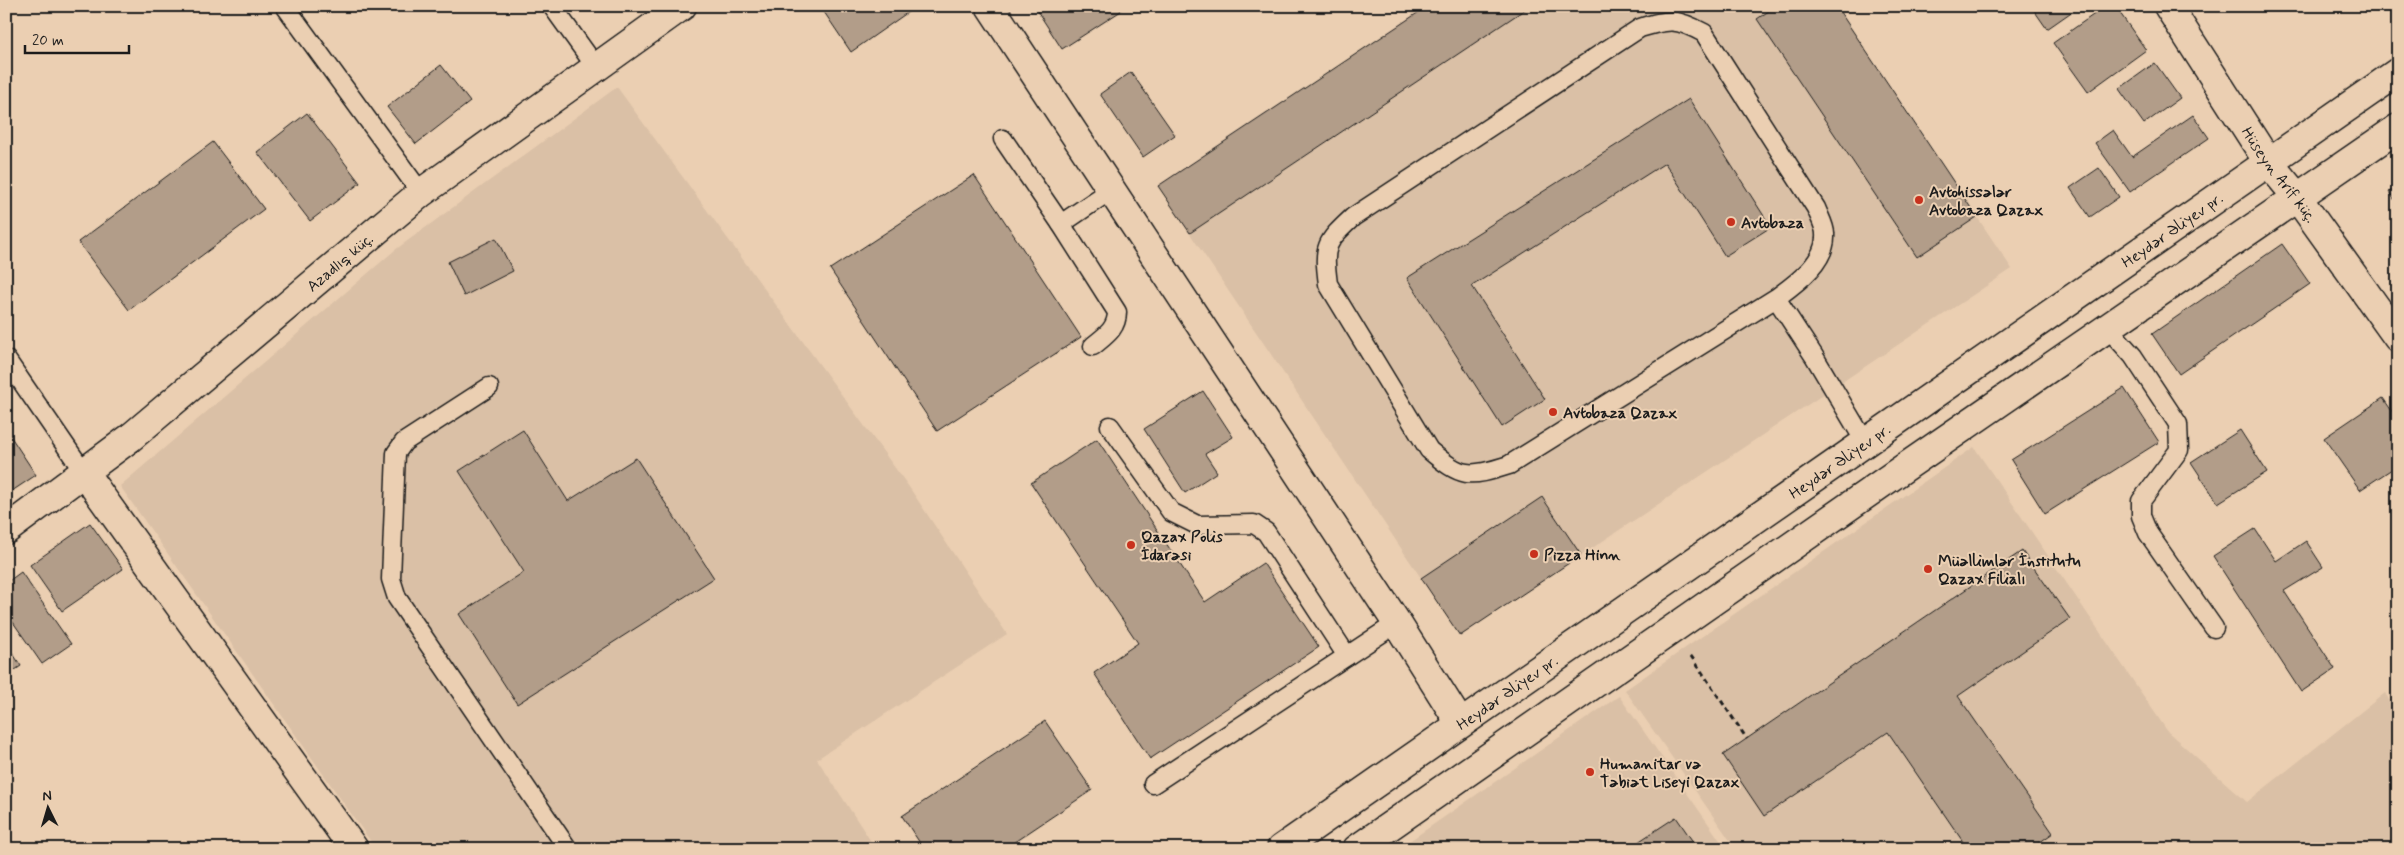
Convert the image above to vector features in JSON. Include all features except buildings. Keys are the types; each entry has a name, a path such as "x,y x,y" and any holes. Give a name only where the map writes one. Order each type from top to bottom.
{"main road":[{"name":"Azadlıq küç.","path":"6,530 85,474 178,399 421,193 682,6"},
{"path":"990,6 1398,622 1460,723"},
{"name":"Hüseyn Arif küç.","path":"2168,6 2268,162 2297,197 2398,338"},
{"name":"Heydər Əliyev pr.","path":"1280,849 2398,72"},
{"path":"1357,849 1671,629 2398,128"},
{"path":"1865,442 1892,477"},
{"path":"85,474 354,849"}],"lane":[{"path":"285,6 421,193"},
{"path":"552,6 596,68"},
{"path":"1665,20 1687,24 1704,33 1816,208 1826,234 1819,258 1802,278 1776,298 1509,465 1478,474 1452,470 1428,450 1328,284 1325,258 1331,237 1353,217 1640,28 1665,20"},
{"path":"1002,139 1061,224 1117,312 1117,321 1112,330 1093,346"},
{"path":"1061,224 1111,190"},
{"path":"1776,298 1814,356 1865,442"},
{"path":"2108,328 2132,356 2178,424 2180,450 2141,501 2141,516 2148,532 2214,628"},
{"path":"6,358 85,474"},
{"path":"489,387 404,442 396,453 391,579 397,598 568,849"},
{"path":"1110,426 1171,512 1197,525 1254,524 1266,532 1347,656"},
{"path":"1153,784 1398,622"}],"path":[{"path":"1671,629 1702,671 1747,739"}],"shaded area":[{"name":"Avtobaza Qazax","path":"1428,6 1836,6 2012,269 1460,636 1158,186"},
{"path":"617,87 909,487 1007,634 817,759 876,849 376,849 120,486 395,250"},
{"name":"Müəllimlər İnstitutu Qazax Filialı","path":"1974,447 2168,732 2247,802 2385,693 2398,715 2398,849 1736,849 1625,690"},
{"name":"Humanitar və Təbiət Liseyi Qazax","path":"1619,696 1726,849 1398,849"}],"place":[{"name":"Avtohissələr Avtobaza Qazax","path":"1919,200"},
{"name":"Avtobaza","path":"1731,222"},
{"name":"Avtobaza Qazax","path":"1553,412"},
{"name":"Qazax Polis İdarəsi","path":"1131,545"},
{"name":"Pizza Hinn","path":"1534,554"},
{"name":"Müəllimlər İnstitutu Qazax Filialı","path":"1928,569"},
{"name":"Humanitar və Təbiət Liseyi Qazax","path":"1590,772"}]}
